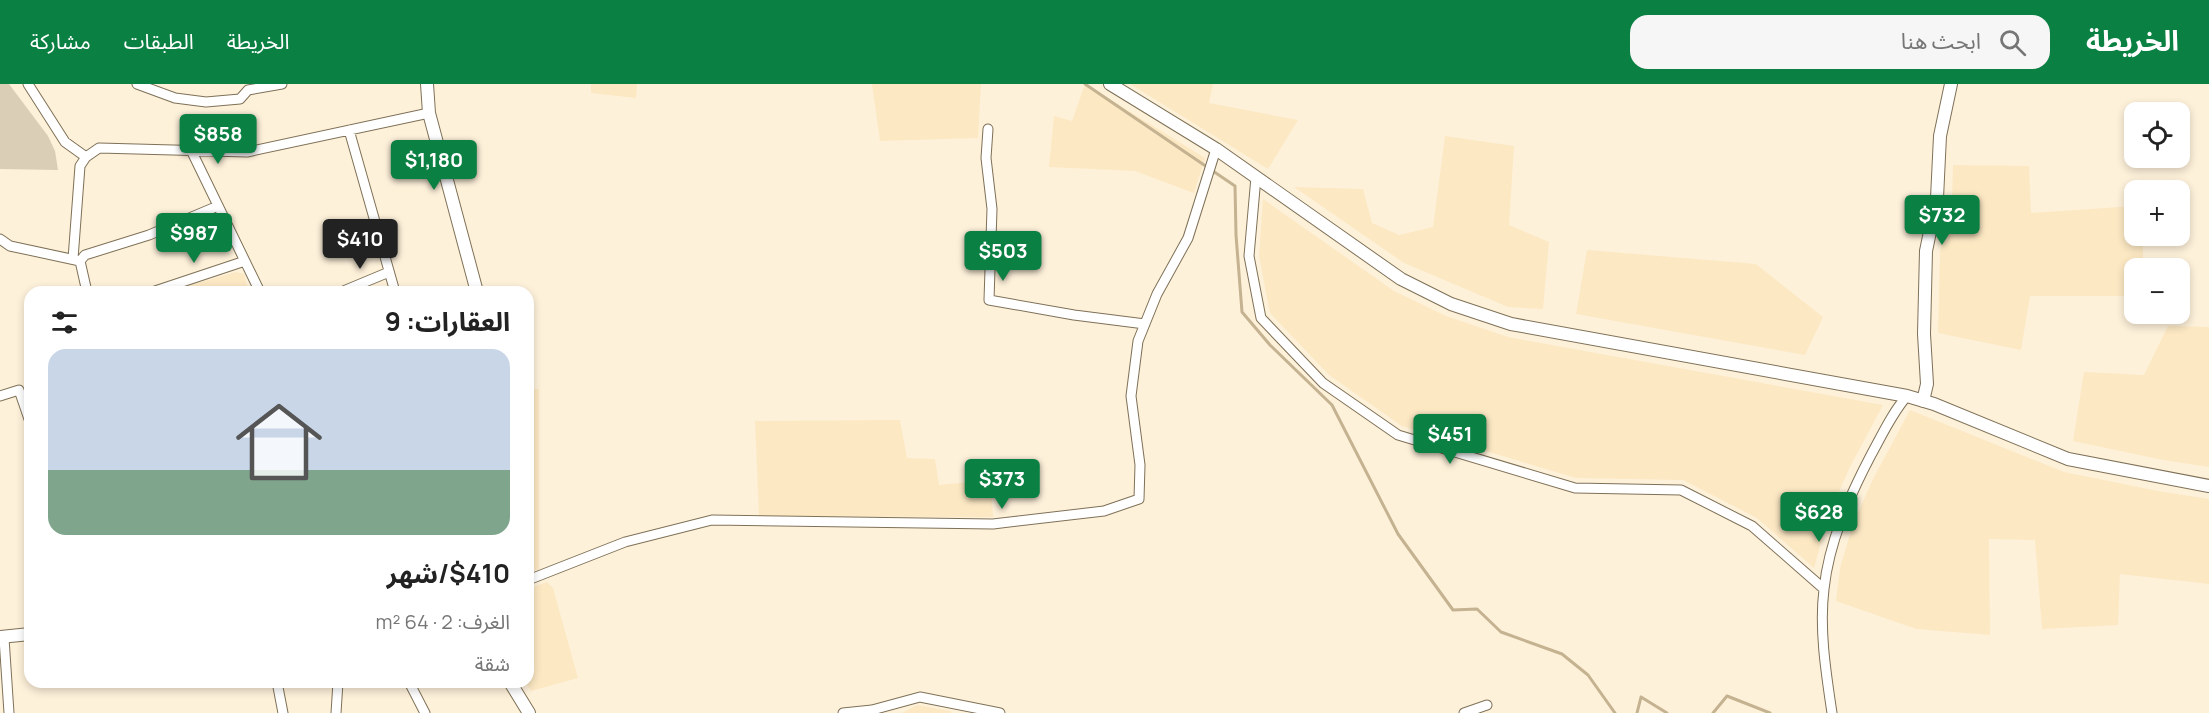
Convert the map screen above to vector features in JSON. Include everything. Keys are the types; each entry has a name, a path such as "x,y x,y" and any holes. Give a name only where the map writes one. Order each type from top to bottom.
{"main road":[{"path":"428,84 429,113 475,286"},
{"path":"1110,84 1216,149 1401,279 1451,304 1511,324 1907,396 1923,400 2068,459 2209,486"},
{"path":"1923,400 1928,384 1924,334 1926,251 1937,198 1940,136 1951,84"},
{"path":"2,637 24,635"},
{"path":"513,688 528,713"}],"street":[{"path":"28,84 65,142 86,157"},
{"path":"137,84 175,98 206,102 240,99 248,90 282,84"},
{"path":"85,286 76,260 80,166 86,157 99,148 247,152 429,113"},
{"path":"988,129 986,158 992,209 989,300 1074,315 1145,324"},
{"path":"349,130 392,286"},
{"path":"534,578 625,542 712,520 993,524 1104,512 1139,499 1140,465 1131,396 1138,341 1156,294 1188,238 1216,149"},
{"path":"191,150 257,286"},
{"path":"1256,177 1249,256 1261,318 1323,382 1398,435 1575,488 1681,490 1752,526 1824,589"},
{"path":"0,239 10,246 76,260 148,235 218,206"},
{"path":"170,286 244,261"},
{"path":"355,286 389,272"},
{"path":"0,396 19,390 24,405"},
{"path":"1832,713 1824,644 1824,589 1831,554 1841,519 1862,473 1895,411 1907,396"},
{"path":"2,637 9,713"},
{"path":"278,688 283,713"},
{"path":"336,713 338,688"},
{"path":"412,688 425,713"},
{"path":"843,713 872,710 920,697 1000,713"},
{"path":"1464,713 1487,705"}],"shaded area":[{"path":"0,84 9,84 48,136 55,151 58,170 0,169"},
{"path":"591,84 637,84 636,98 591,93"},
{"path":"872,84 981,84 978,138 880,141"},
{"path":"1085,84 1205,158 1194,193 1135,171 1049,167 1054,116 1072,121"},
{"path":"1130,84 1213,84 1209,103 1298,120 1268,169"},
{"path":"1445,136 1514,146 1509,225 1549,242 1543,309 1508,307 1404,263 1294,187 1363,189 1372,223 1399,235 1433,227"},
{"path":"1953,165 2029,166 2031,213 2124,207 2124,246 2143,246 2143,258 2124,258 2124,296 2030,296 2021,350 1938,333 1940,252 1952,200"},
{"path":"1263,199 1394,291 1446,316 1508,337 1883,405 1850,467 1829,514 1814,568 1757,518 1683,480 1576,478 1402,426 1329,375 1270,313 1259,256"},
{"path":"1587,250 1756,264 1823,317 1805,355 1576,314"},
{"path":"236,272 244,274 247,286 187,286"},
{"path":"2168,326 2209,327 2209,467 2073,441 2084,372 2144,375"},
{"path":"534,389 539,389 539,569 534,571"},
{"path":"1910,410 2064,472 2209,499 2209,584 2120,574 2118,625 2042,629 2035,540 1989,539 1990,635 1916,629 1836,601 1840,568 1853,524 1873,479"},
{"path":"900,420 907,458 935,459 939,485 970,482 973,499 992,497 993,517 759,516 755,421"},
{"path":"547,582 553,588 578,678 531,691 529,688 534,688 534,587"},
{"path":"917,705 951,711 951,713 902,713"}],"waterway":[{"path":"1085,84 1235,186 1242,312 1270,345 1332,405 1398,534 1453,610 1477,609 1501,632 1562,654 1588,675 1615,713"},
{"path":"1713,713 1727,696 1770,713"},
{"path":"1637,713 1641,697 1667,713"}]}
